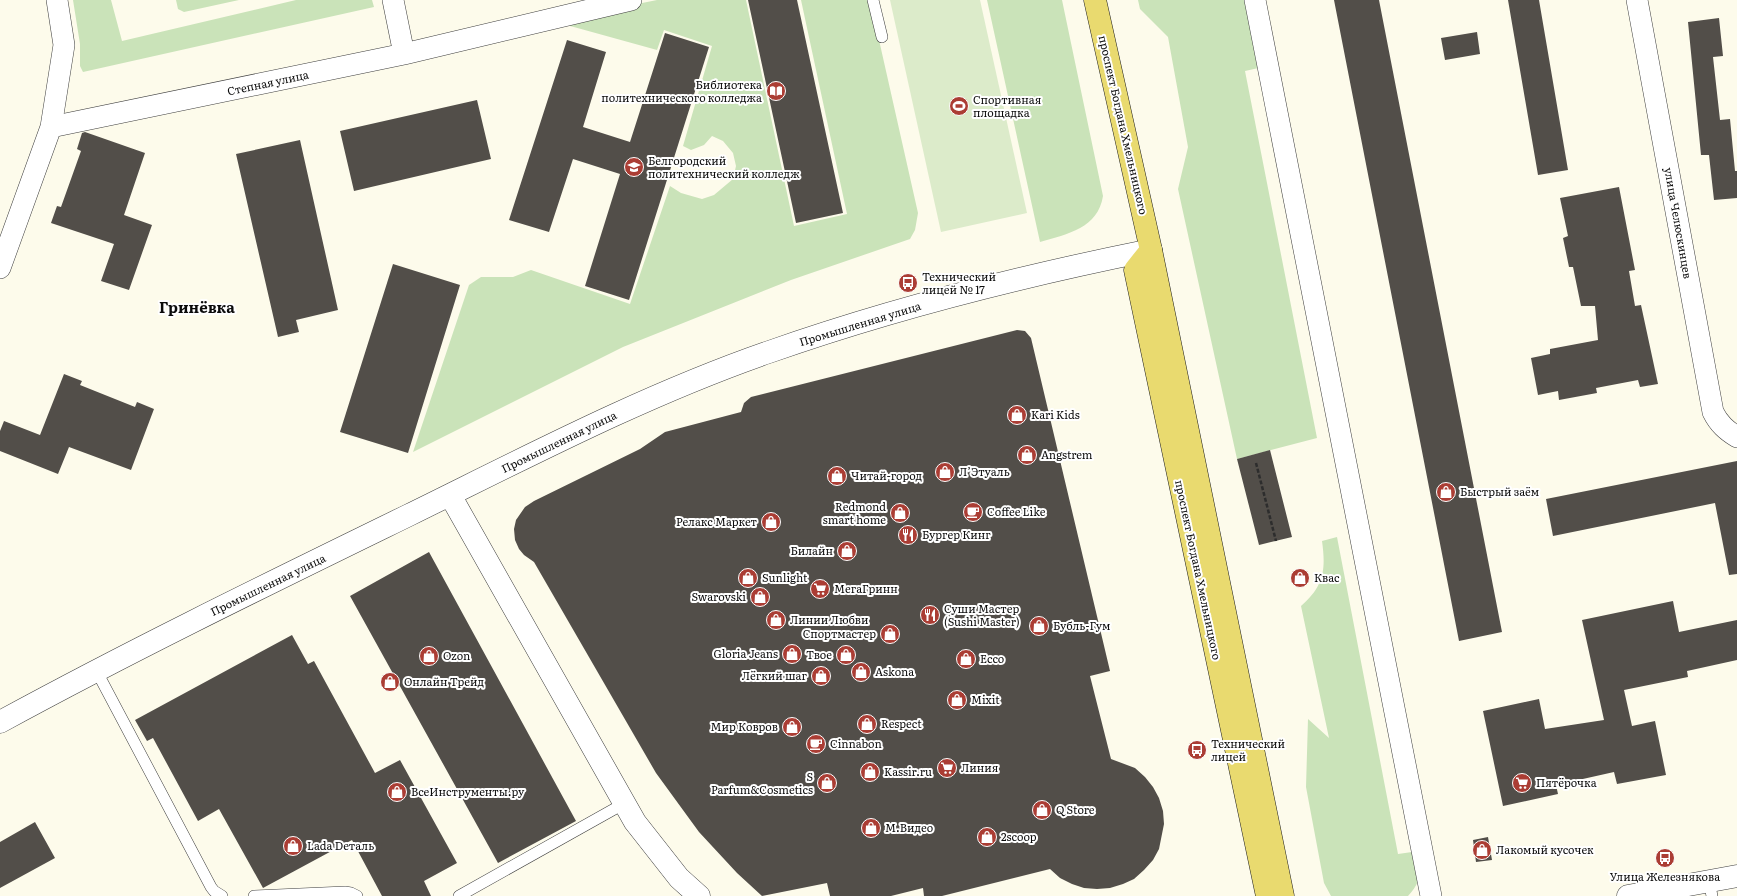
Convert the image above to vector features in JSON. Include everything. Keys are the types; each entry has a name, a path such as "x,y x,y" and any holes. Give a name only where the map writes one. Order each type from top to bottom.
{"main road":[{"name":"проспект Богдана Хмельницкого","path":"1095,0 1151,250 1284,896"},
{"name":"проспект Богдана Хмельницкого","path":"1151,250 1135,270 1267,896"}],"street":[{"path":"0,268 51,127 64,45 57,0"},
{"path":"393,0 404,54"},
{"name":"Степная улица","path":"51,127 404,54 631,0"},
{"path":"1255,0 1431,896"},
{"name":"улица Челюскинцев","path":"1637,0 1713,412 1725,429 1737,437"},
{"name":"Промышленная улица","path":"0,722 96,670 656,395 769,352 907,309 1049,271 1151,250"},
{"path":"450,495 635,822 679,878 699,896"},
{"path":"1628,896 1710,888 1737,876"}],"lane":[{"path":"873,0 882,37"},
{"path":"96,670 211,887 222,896"},
{"path":"458,896 625,803"},
{"path":"254,896 345,892 351,892 357,896"}],"path":[{"path":"1256,463 1276,541"}],"green space":[{"path":"73,0 111,0 122,41 296,0 372,0 374,7 83,72 80,66 80,44"},
{"path":"176,0 239,0 184,12 178,9"},
{"path":"657,0 746,0 794,226 847,214 801,0 870,0 918,213 915,230 910,239 791,280 623,347 413,452 469,285 481,277 513,277 531,270 630,304 670,186 681,193 702,199 714,195 733,179 736,166 733,153 723,141 712,136 704,145 691,150 683,146 712,46 664,30 657,50 563,24 568,18"},
{"name":"Спортивная площадка","path":"890,0 980,0 1027,213 941,232"},
{"path":"987,0 1062,0 1103,196 1100,207 1095,216 1088,223 1061,236 1040,242"},
{"path":"1138,0 1250,0 1263,67 1245,71 1317,438 1237,459 1178,189 1188,147 1168,37 1140,9"},
{"path":"1337,537 1398,854 1419,851 1418,880 1413,891 1408,896 1331,896 1324,883 1306,787 1308,719 1329,738 1301,606 1315,591 1322,577 1324,561 1322,541"}],"building":[{"path":"748,0 797,0 843,213 796,223"},
{"path":"1334,0 1379,0 1502,632 1459,641"},
{"path":"1508,0 1539,0 1568,170 1538,175"},
{"path":"1719,18 1723,56 1713,57 1720,120 1730,119 1735,171 1737,171 1737,198 1714,200 1709,155 1701,155 1688,22"},
{"path":"1477,32 1480,54 1445,60 1441,38"},
{"name":"Белгородский политехнический колледж","path":"665,33 709,47 629,300 585,286 620,174 573,159 549,232 509,220 567,40 606,52 583,127 630,142"},
{"path":"477,100 491,159 354,191 340,131"},
{"path":"85,132 145,153 124,215 152,225 129,290 101,281 114,244 51,223 57,206 61,207 81,151 77,149 82,133"},
{"path":"300,140 338,310 296,320 299,332 278,337 236,154"},
{"path":"1619,187 1635,270 1629,271 1635,306 1641,305 1658,384 1640,387 1638,380 1596,388 1597,393 1559,400 1558,391 1538,395 1531,358 1550,354 1550,349 1598,340 1595,306 1581,306 1573,267 1569,267 1563,238 1568,236 1560,198"},
{"path":"393,264 460,285 408,453 340,432"},
{"name":"МегаГринн","path":"1017,330 1025,331 1031,338 1110,671 1090,676 1111,759 1135,768 1153,787 1159,798 1163,811 1164,824 1159,849 1153,860 1134,879 1110,888 1084,888 1060,878 1050,869 942,896 924,896 923,888 891,896 830,896 827,883 762,896 737,873 699,832 656,773 534,562 524,555 519,549 515,540 514,529 516,520 525,507 534,501 640,449 665,432 741,412 744,403 751,397"},
{"path":"64,374 82,381 80,385 135,407 137,402 154,409 131,470 69,447 58,474 0,451 0,431 4,421 40,435"},
{"path":"1270,450 1292,537 1259,545 1237,459"},
{"path":"1737,461 1737,574 1729,575 1715,503 1553,536 1546,499"},
{"path":"429,552 576,821 498,863 350,596"},
{"path":"1673,601 1679,632 1737,620 1737,660 1687,671 1688,677 1624,690 1632,726 1655,721 1666,775 1617,784 1614,772 1556,785 1558,794 1503,806 1483,711 1539,699 1545,729 1604,720 1582,620"},
{"path":"292,635 308,664 314,661 375,773 400,760 457,863 424,881 431,896 382,896 352,840 263,888 219,809 198,821 153,738 147,741 135,720"},
{"path":"35,822 55,858 0,888 0,842"},
{"name":"Лакомый кусочек","path":"1488,837 1492,860 1476,862 1473,840"}],"place":[{"name":"Библиотека политехнического колледжа","path":"776,91"},
{"name":"Спортивная площадка","path":"959,106"},
{"name":"Белгородский политехнический колледж","path":"634,167"},
{"name":"Технический лицей № 17","path":"908,283"},
{"name":"Kari Kids","path":"1017,415"},
{"name":"Angstrem","path":"1027,455"},
{"name":"Л’Этуаль","path":"945,472"},
{"name":"Читай-город","path":"837,476"},
{"name":"Быстрый заём","path":"1446,492"},
{"name":"Coffee Like","path":"973,512"},
{"name":"Redmond smart home","path":"900,513"},
{"name":"Релакс Маркет","path":"771,522"},
{"name":"Бургер Кинг","path":"908,535"},
{"name":"Билайн","path":"847,551"},
{"name":"Sunlight","path":"748,578"},
{"name":"Квас","path":"1300,578"},
{"name":"МегаГринн","path":"820,589"},
{"name":"Swarovski","path":"760,597"},
{"name":"Суши Мастер (Sushi Master)","path":"930,615"},
{"name":"Линии Любви","path":"776,620"},
{"name":"Бубль-Гум","path":"1039,626"},
{"name":"Спортмастер","path":"890,634"},
{"name":"Gloria Jeans","path":"792,654"},
{"name":"Твое","path":"846,655"},
{"name":"Ozon","path":"429,656"},
{"name":"Ecco","path":"966,659"},
{"name":"Askona","path":"861,672"},
{"name":"Лёгкий шаг","path":"821,676"},
{"name":"Онлайн Трейд","path":"390,682"},
{"name":"Mixit","path":"957,700"},
{"name":"Respect","path":"867,724"},
{"name":"Мир Ковров","path":"792,727"},
{"name":"Cinnabon","path":"816,744"},
{"name":"Технический лицей","path":"1197,750"},
{"name":"Линия","path":"947,768"},
{"name":"Kassir.ru","path":"870,772"},
{"name":"S Parfum&Cosmetics","path":"827,783"},
{"name":"Пятёрочка","path":"1522,783"},
{"name":"ВсеИнструменты.ру","path":"397,792"},
{"name":"Q Store","path":"1042,810"},
{"name":"М.Видео","path":"871,828"},
{"name":"2scoop","path":"987,837"},
{"name":"Lada Dеталь","path":"293,846"},
{"name":"Лакомый кусочек","path":"1482,850"},
{"name":"Улица Железнякова","path":"1665,858"}],"district":[{"name":"Гринёвка","path":"197,308"}]}
